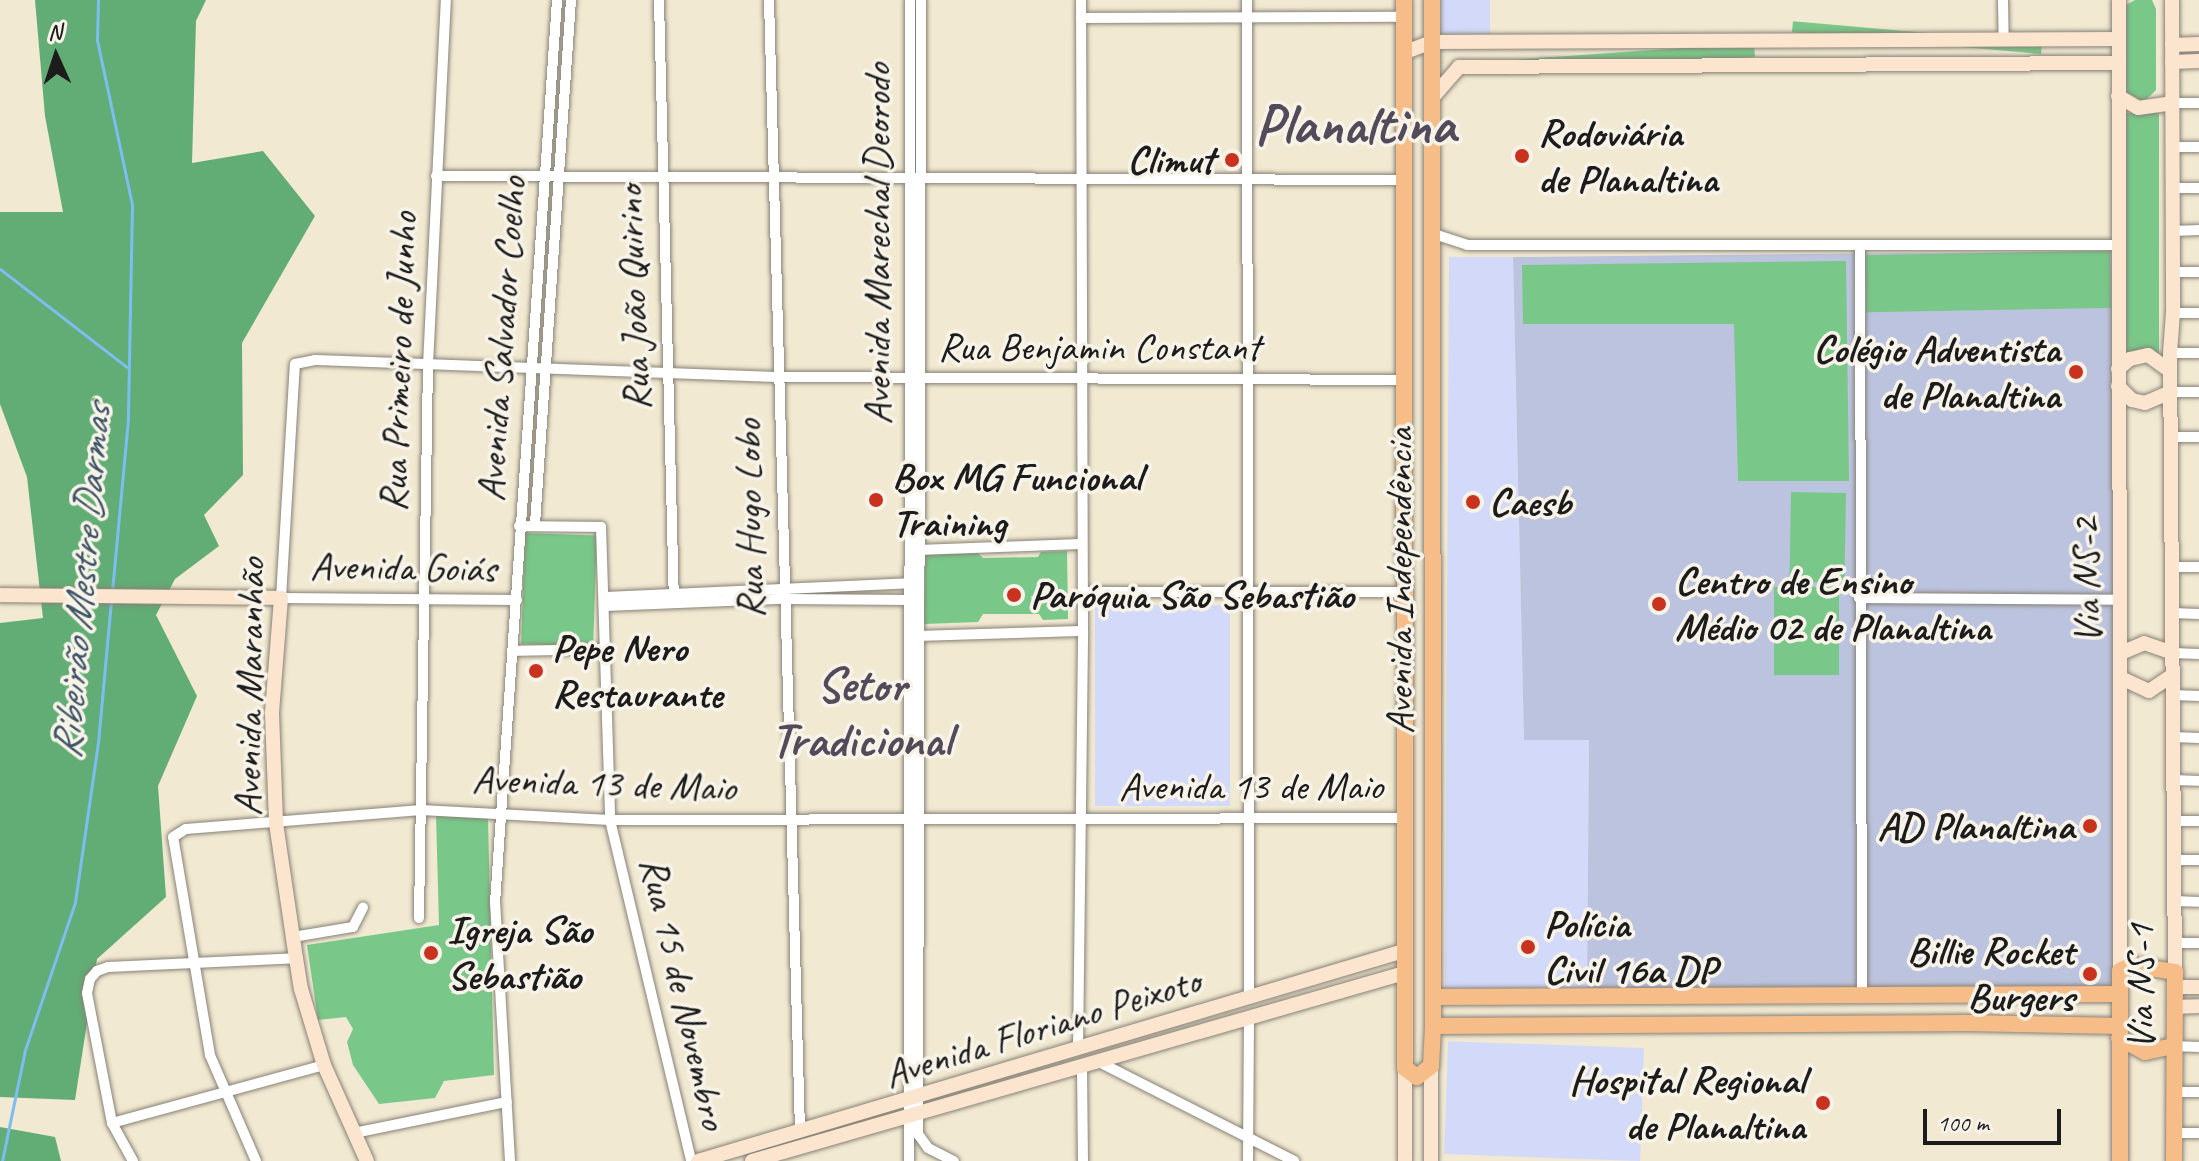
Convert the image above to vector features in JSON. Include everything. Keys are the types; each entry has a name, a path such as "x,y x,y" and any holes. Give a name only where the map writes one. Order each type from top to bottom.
{"main road":[{"name":"Avenida Independência","path":"1431,1066 1430,665 1434,619 1430,548 1432,0"},
{"name":"Avenida Independência","path":"1404,8 1405,1068"},
{"path":"1404,271 1433,276"},
{"path":"1404,292 1422,287 1427,288 1433,297"},
{"path":"1405,658 1430,665"},
{"path":"1404,695 1417,686 1430,692"},
{"path":"1404,883 1417,890 1431,882"},
{"path":"1405,919 1418,909 1432,919"},
{"path":"2120,971 2132,965 2174,980"},
{"name":"Via NS-2","path":"2120,971 2120,1161"},
{"name":"Via NS-1","path":"2174,980 2174,1161"},
{"path":"1433,997 2120,994"},
{"path":"1966,1023 1983,1011 1986,996"},
{"path":"1473,1026 1474,997"},
{"path":"1564,1025 1566,997"},
{"path":"1628,997 1629,1024"},
{"path":"1748,997 1755,1023"},
{"path":"1433,1026 1966,1023 2120,1032 2145,1052 2173,1046"},
{"path":"1405,1068 1417,1077 1431,1066"}],"street":[{"name":"Rua Primeiro de Junho","path":"419,918 428,365 446,0"},
{"name":"Avenida Salvador Coelho","path":"510,1161 495,903 557,0"},
{"name":"Avenida Salvador Coelho","path":"535,524 571,0"},
{"name":"Rua João Quirino","path":"659,0 661,179 674,598"},
{"name":"Rua Hugo Lobo","path":"769,0 800,1132"},
{"name":"Avenida Marechal Deorodo","path":"909,1161 915,1098 920,818 922,379 910,0"},
{"name":"Avenida Marechal Deorodo","path":"915,1098 908,818 908,551 909,378 921,0"},
{"path":"1078,1049 1083,631 1081,0"},
{"path":"1247,0 1249,999"},
{"path":"2003,0 2004,39"},
{"name":"Via NS-2","path":"2119,0 2120,971"},
{"path":"2172,0 2173,313 2170,437 2174,860 2199,860"},
{"path":"1081,18 1247,17 1404,8"},
{"path":"2043,62 2051,52 2046,39"},
{"path":"1403,53 1432,42 2119,39"},
{"path":"1760,62 1765,51 1761,40"},
{"path":"1789,40 1782,52 1789,62"},
{"path":"1498,42 1495,50 1498,66"},
{"path":"2172,45 2199,44"},
{"path":"2172,62 2199,61"},
{"path":"1432,98 1459,67 1760,62 2119,63"},
{"path":"2118,96 2138,108 2199,103"},
{"path":"2172,147 2199,147"},
{"path":"436,176 1404,180"},
{"path":"2172,188 2199,188"},
{"path":"2173,231 2199,230"},
{"path":"1431,233 1467,245 2119,245"},
{"path":"1860,246 1862,997"},
{"path":"2173,272 2199,272"},
{"path":"2173,313 2199,313"},
{"path":"2170,353 2199,353"},
{"path":"2118,369 2130,359 2148,355 2170,371"},
{"name":"Rua Benjamin Constant","path":"315,360 778,377 1404,380"},
{"name":"Avenida Maranhão","path":"315,360 295,364 272,713 276,823 301,989 324,1065 367,1161"},
{"path":"2118,386 2132,400 2145,403 2171,392 2199,392"},
{"path":"2170,437 2199,437"},
{"path":"519,526 535,524"},
{"name":"Rua 15 de Novembro","path":"535,524 601,527 610,820 691,1161"},
{"path":"908,551 1082,544"},
{"path":"2173,567 2199,567"},
{"path":"605,601 783,594 921,582"},
{"path":"1082,592 1404,592"},
{"path":"783,594 909,600"},
{"name":"Avenida Goiás","path":"0,595 517,600"},
{"path":"1859,598 2120,600"},
{"path":"2173,613 2199,614"},
{"path":"908,636 1083,631"},
{"path":"2121,653 2144,643 2173,653 2199,654"},
{"path":"512,651 606,649"},
{"path":"2121,678 2149,691 2173,675"},
{"path":"2173,695 2199,696"},
{"path":"2173,737 2199,738"},
{"path":"2174,780 2199,781"},
{"name":"Avenida 13 de Maio","path":"192,964 173,837 186,829 421,810 610,820 1404,818"},
{"path":"2174,821 2199,821"},
{"name":"Via NS-1","path":"2174,860 2174,980"},
{"path":"2174,901 2199,902"},
{"path":"293,937 353,927 363,907"},
{"path":"2174,943 2199,943"},
{"name":"Avenida Floriano Peixoto","path":"756,1155 800,1132 1000,1069 1186,1018 1404,951"},
{"path":"133,1161 112,1123 87,993 90,979 97,971 108,967 296,958"},
{"path":"192,964 210,1055 256,1161"},
{"name":"Avenida Floriano Peixoto","path":"698,1161 732,1156 794,1156 1038,1076 1082,1067 1404,973"},
{"path":"1323,977 1327,996"},
{"path":"2174,980 2199,987"},
{"path":"2174,1007 2199,1006"},
{"path":"1186,1018 1180,1029 1192,1034"},
{"path":"1248,1161 1249,1019"},
{"path":"1158,1025 1170,1031 1163,1043"},
{"path":"2173,1046 2199,1047"},
{"path":"1037,1059 1031,1071 1038,1076"},
{"path":"1099,1062 1294,1161"},
{"path":"112,1123 324,1065"},
{"name":"Avenida Independência","path":"1431,1066 1431,1161"},
{"path":"1082,1067 1083,1161"},
{"name":"Avenida Independência","path":"1405,1068 1405,1161"},
{"path":"1000,1069 1009,1075 1005,1086"},
{"path":"2174,1092 2199,1092"},
{"path":"1405,1101 1419,1095 1432,1101"},
{"path":"354,1133 507,1102"},
{"name":"Avenida Marechal Deorodo","path":"914,1115 918,1134 928,1148 954,1161"},
{"path":"2174,1133 2199,1133"}],"shaded area":[{"path":"1435,0 1490,0 1490,34 1435,34"},
{"path":"2110,251 2115,256 2115,980 2109,988 1587,991 1589,740 1524,740 1513,257"},
{"path":"1449,257 1513,257 1524,739 1589,740 1587,991 1445,990"},
{"path":"1095,605 1230,605 1230,806 1095,806"},
{"path":"1448,1041 1644,1048 1640,1161 1444,1154"}],"green space":[{"path":"35,0 206,0 196,21 192,163 263,151 315,216 242,343 243,475 204,515 219,546 175,579 156,615 197,696 158,786 166,897 97,959 75,1100 0,1097 0,623 43,618 27,477 0,404 0,212 63,212 45,116"},
{"path":"2135,0 2152,0 2156,9 2156,90 2144,102 2126,92 2126,5"},
{"path":"1793,21 2042,43 2041,54 1792,32"},
{"path":"1754,43 1755,57 1504,75 1503,61"},
{"path":"2122,113 2159,113 2159,354 2122,354"},
{"path":"2110,251 2111,308 1866,312 1865,255"},
{"path":"1846,261 1849,481 1738,481 1734,324 1523,324 1522,265"},
{"path":"1791,492 1846,493 1844,583 1789,582"},
{"path":"525,533 597,536 593,646 521,644"},
{"path":"1067,551 1068,619 1043,620 1039,614 983,614 978,622 924,624 925,554 978,553 983,558 1038,557 1041,552"},
{"path":"1774,587 1839,587 1839,675 1774,675"},
{"path":"436,815 488,817 494,1075 444,1081 435,1098 379,1104 353,1065 347,1042 353,1029 346,1017 318,1020 307,945 439,925"},
{"path":"0,1127 55,1137 61,1161 0,1161"}],"waterway":[{"name":"Ribeirão Mestre Darmas","path":"98,0 97,40 132,205 128,419 112,592"},
{"path":"0,269 127,367"},
{"name":"Ribeirão Mestre Darmas","path":"2,1161 25,1050 75,902 98,743 111,599"}],"place":[{"name":"Rodoviária de Planaltina","path":"1522,156"},
{"name":"Climut","path":"1232,160"},
{"name":"Colégio Adventista de Planaltina","path":"2076,372"},
{"name":"Box MG Funcional Training","path":"876,500"},
{"name":"Caesb","path":"1473,502"},
{"name":"Paróquia São Sebastião","path":"1014,595"},
{"name":"Centro de Ensino Médio 02 de Planaltina","path":"1659,604"},
{"name":"Pepe Nero Restaurante","path":"536,671"},
{"name":"AD Planaltina","path":"2090,826"},
{"name":"Polícia Civil 16a DP","path":"1528,947"},
{"name":"Igreja São Sebastião","path":"431,953"},
{"name":"Billie Rocket Burgers","path":"2090,974"},
{"name":"Hospital Regional de Planaltina","path":"1823,1103"}],"district":[{"name":"Planaltina","path":"1355,125"},
{"name":"Setor Tradicional","path":"861,712"}]}
